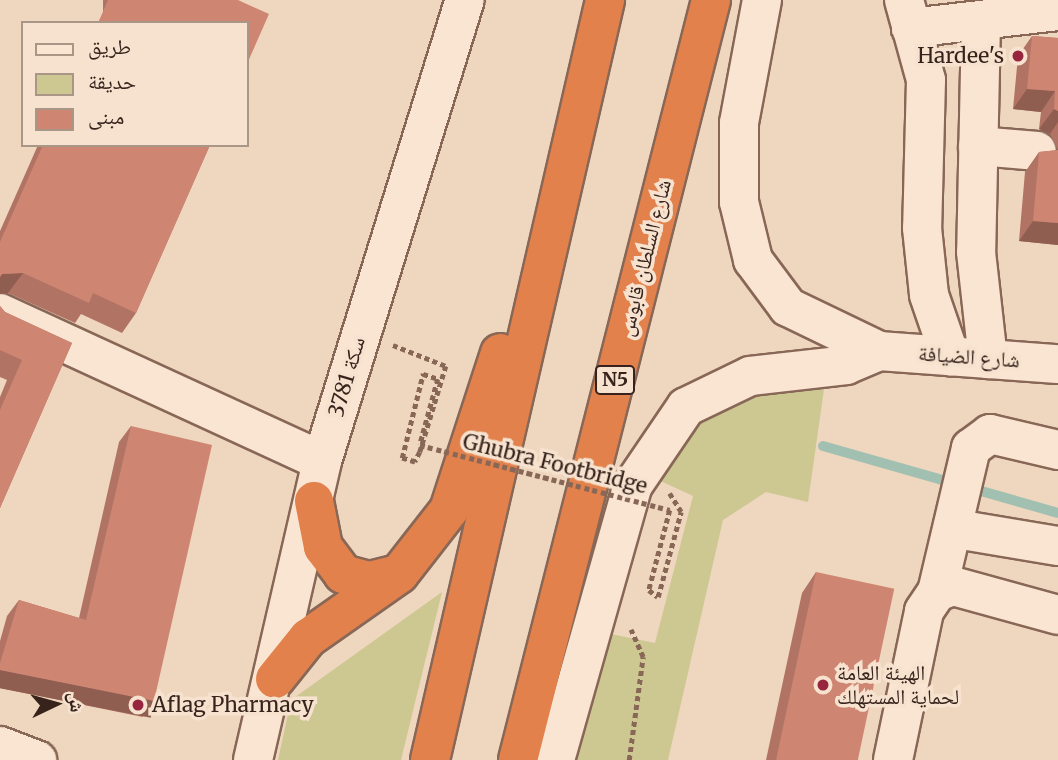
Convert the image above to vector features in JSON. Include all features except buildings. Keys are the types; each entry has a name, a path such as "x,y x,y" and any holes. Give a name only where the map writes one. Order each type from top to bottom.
{"highway":[{"path":"430,760 605,0"},
{"name":"شارع السلطان قابوس","path":"518,760 711,0"},
{"path":"275,679 308,638 399,574 449,510 579,104"},
{"path":"314,501 323,547 343,574 370,581 399,574"}],"street":[{"name":"سكة 3781","path":"256,749 275,679 322,461 465,0"},
{"path":"762,0 739,123 739,202 753,260 789,307 879,351"},
{"path":"950,356 929,295 922,228 926,80 907,14 981,22 1058,11"},
{"path":"981,22 976,252 988,359"},
{"path":"978,146 1037,150"},
{"path":"0,313 322,461"},
{"path":"555,760 633,485 686,407 750,376 846,365 879,351"},
{"name":"شارع الضيافة","path":"879,351 1058,364"},
{"path":"893,760 924,611 937,592 956,529 971,448 979,439 990,435 1058,450"},
{"path":"956,529 1058,546"},
{"path":"937,592 953,586 1058,615"},
{"path":"0,746 37,760"},
{"path":"228,760 256,749"}],"path":[{"name":"Ghubra Footbridge","path":"360,332 446,366 420,452 415,462 402,458 423,374 438,379 420,445 670,510 649,590 658,597 681,512 669,493"},
{"path":"629,760 643,657 632,632"}],"green space":[{"path":"826,375 808,502 766,492 723,520 668,760 568,760 606,633 655,643 693,496 652,477 693,415 753,386"},
{"path":"442,592 401,760 278,760 291,700"}],"waterway":[{"path":"823,446 1058,513"}],"place":[{"name":"Hardee's","path":"1018,56"},
{"name":"الهيئة العامة لحماية المستهلك","path":"823,685"},
{"name":"Aflag Pharmacy","path":"138,705"}]}
